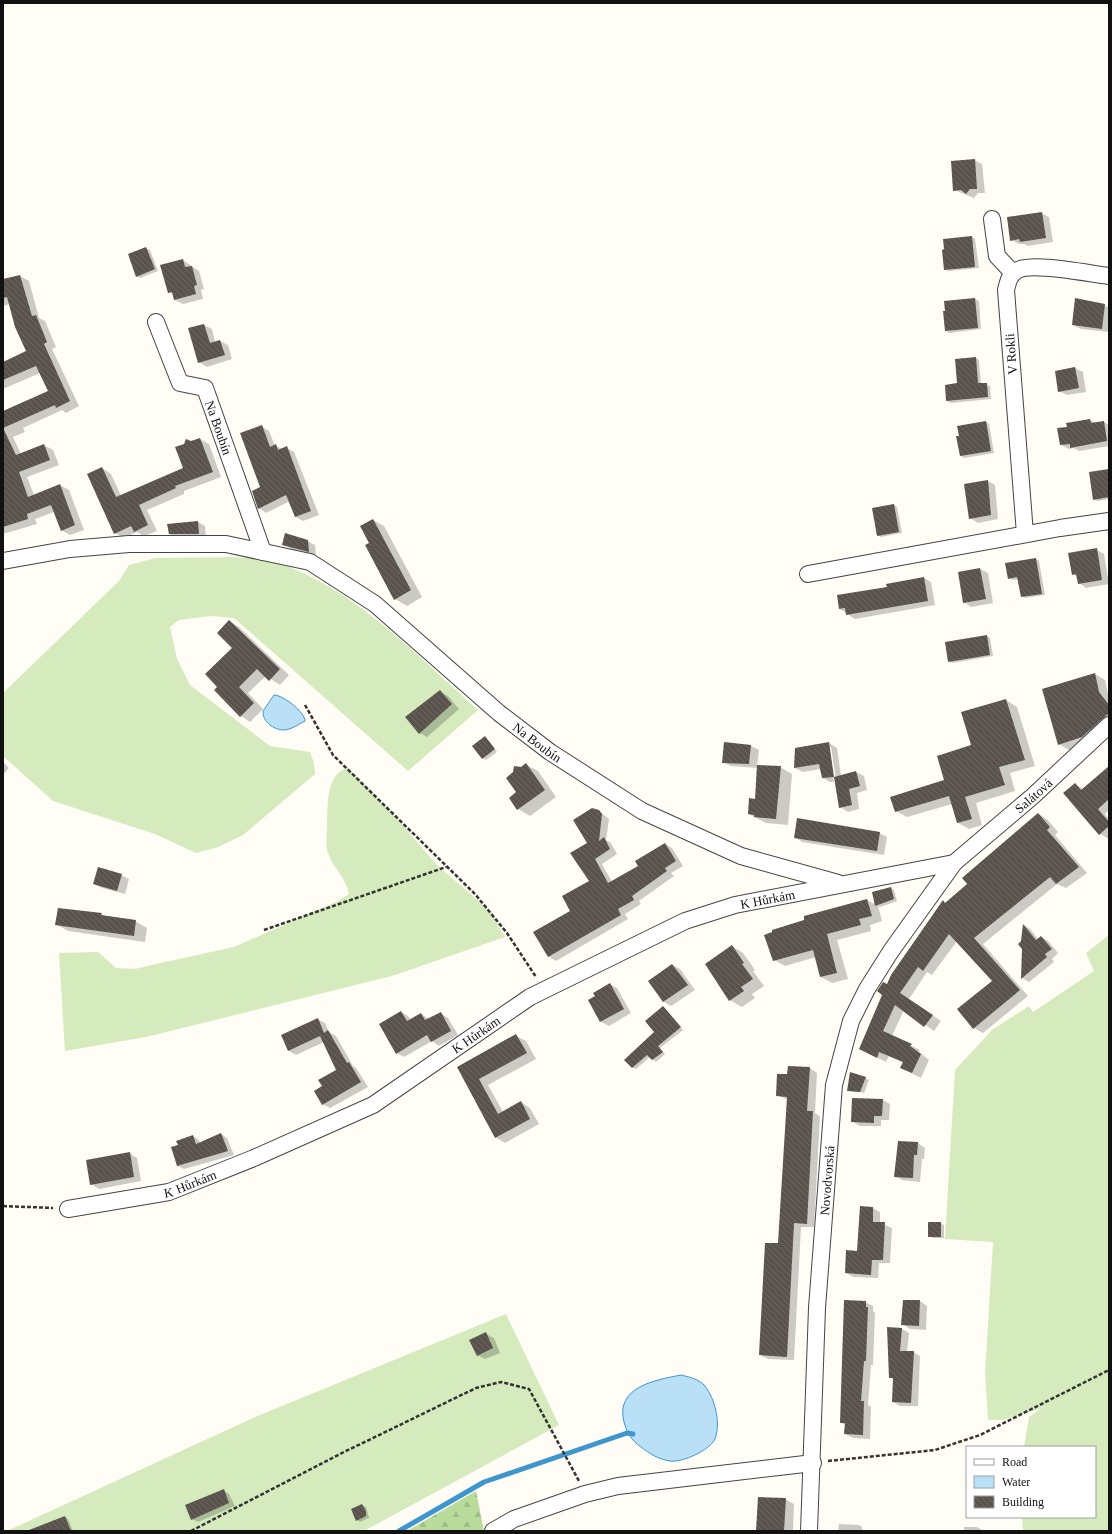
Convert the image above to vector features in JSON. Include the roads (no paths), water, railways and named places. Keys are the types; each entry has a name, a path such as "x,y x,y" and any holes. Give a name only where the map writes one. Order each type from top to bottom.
{"street":[{"path":"992,219 997,256 1014,273 1017,270 1033,266 1109,276"},
{"name":"V Rokli","path":"1014,273 1010,277 1006,290 1024,534"},
{"name":"Na Boubín","path":"156,322 180,383 205,388 263,552"},
{"path":"808,574 1024,534 1109,521"},
{"name":"Na Boubín","path":"3,561 70,549 129,544 226,544 310,562 375,604 499,713 550,752 642,811 741,856 841,884"},
{"name":"Salátová","path":"954,863 1033,796 1109,725"},
{"name":"K Hůrkám","path":"68,1209 169,1192 254,1158 373,1105 530,997 685,921 735,905 954,863"},
{"name":"Novodvorská","path":"809,1531 813,1463 817,1308 834,1085 851,1021 867,989 924,903 954,863"},
{"path":"493,1531 528,1514 586,1494 618,1486 813,1463"}],"water":[{"path":"274,695 283,698 298,709 305,721 292,728 284,730 280,730 270,725 263,715 263,711"},
{"path":"681,1375 700,1382 709,1391 716,1411 717,1433 712,1443 702,1451 688,1458 670,1461 654,1456 635,1442 630,1436 624,1422 623,1410 625,1401 631,1393 639,1387"}],"waterway":[{"path":"399,1531 484,1482 627,1433 633,1434"}]}
